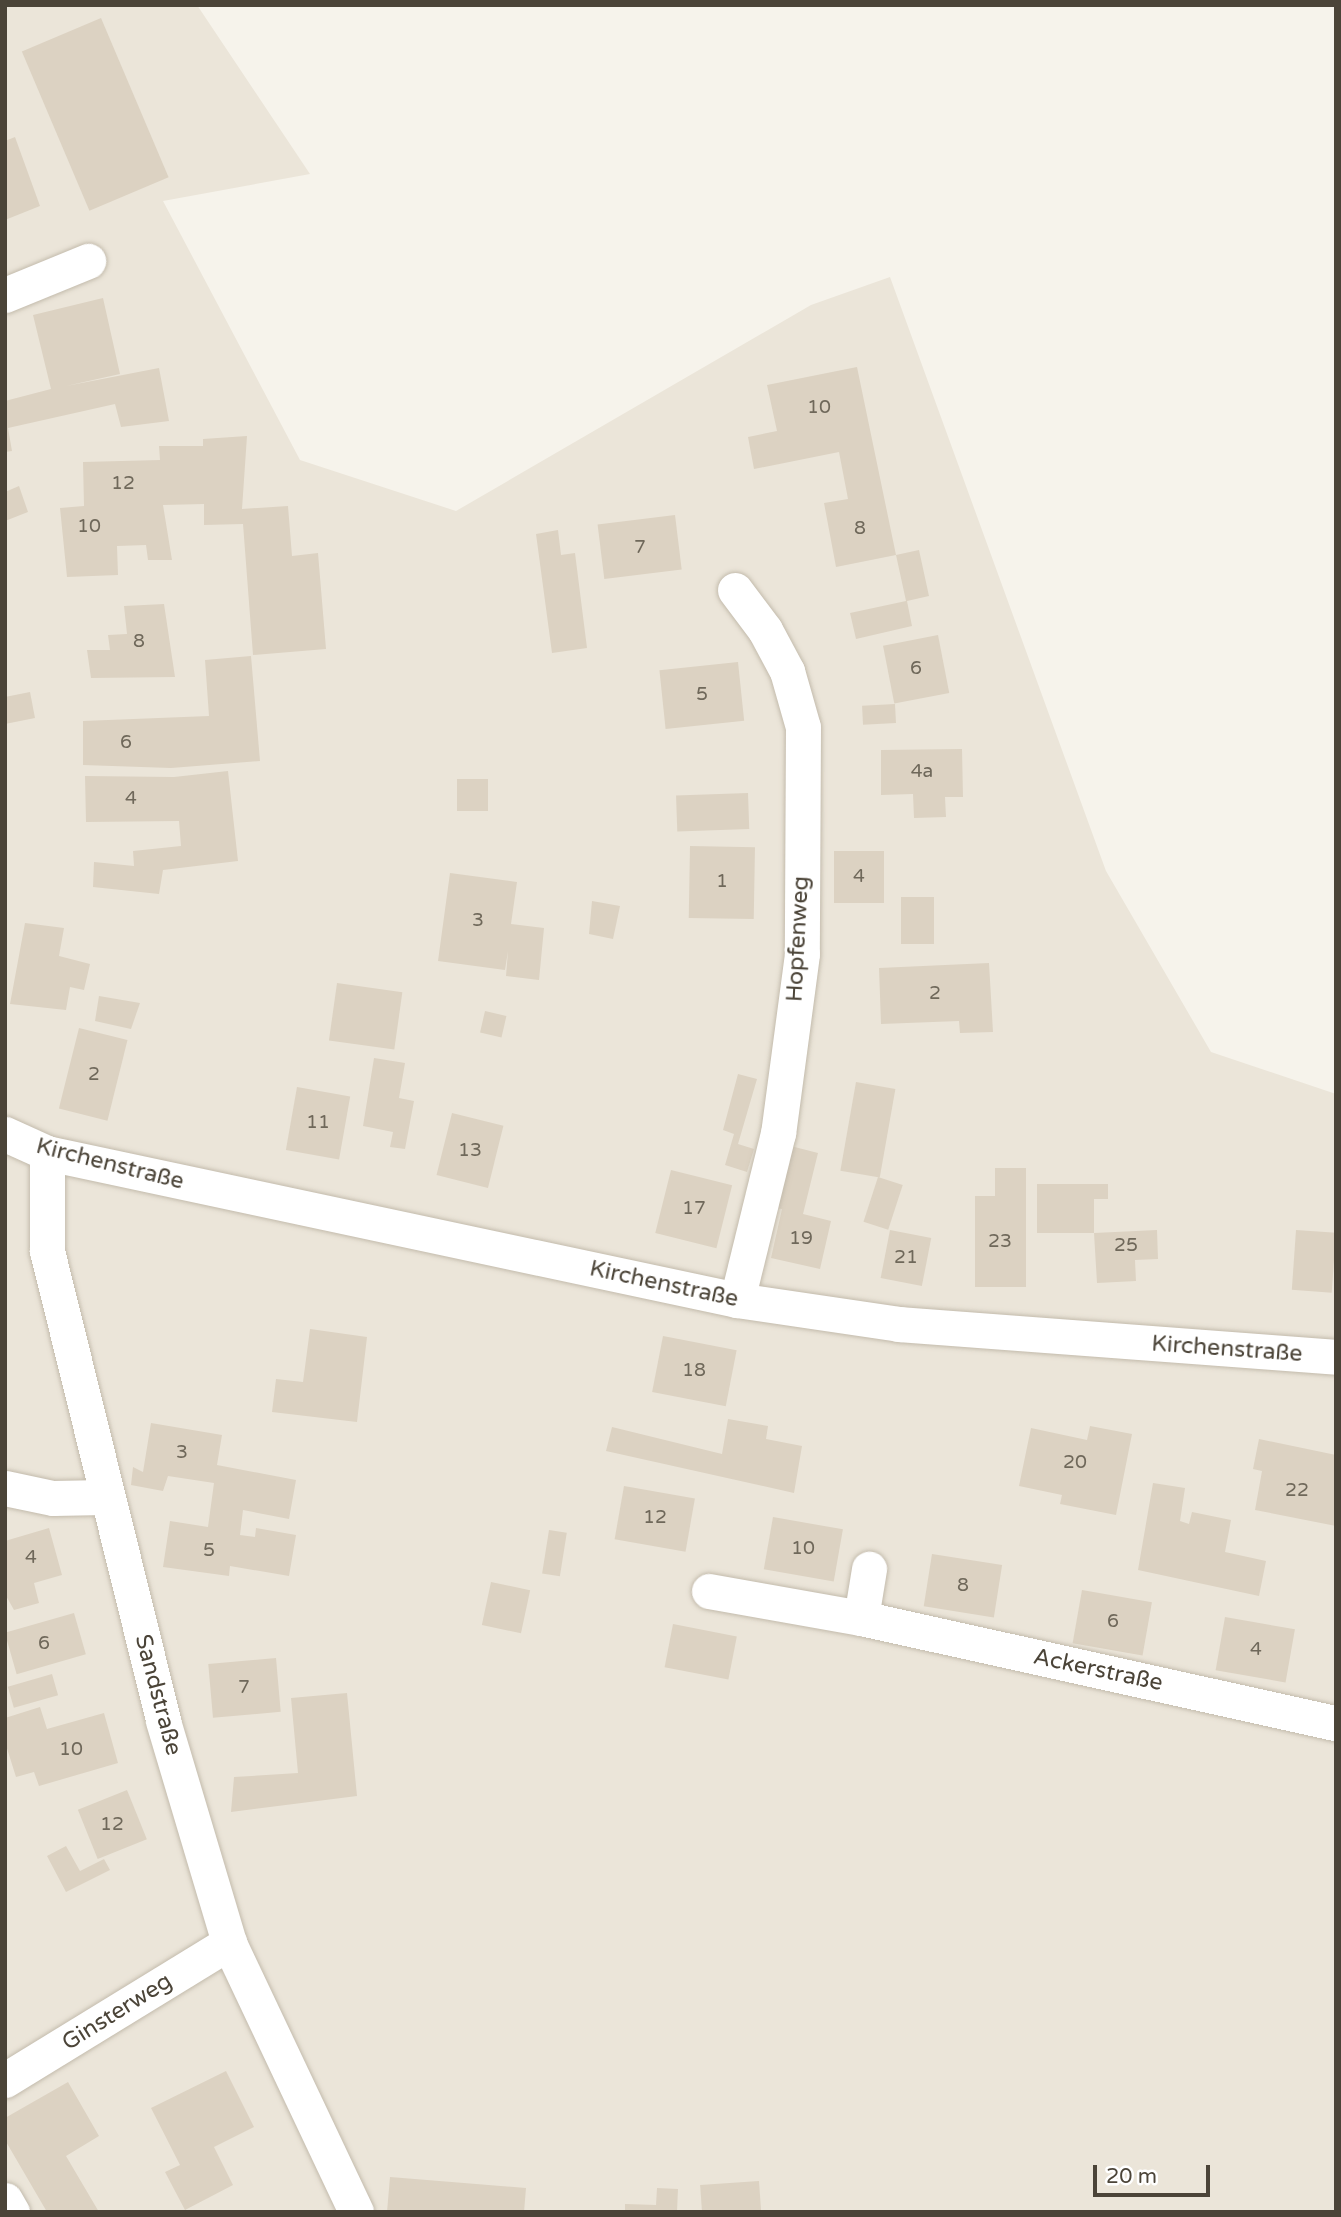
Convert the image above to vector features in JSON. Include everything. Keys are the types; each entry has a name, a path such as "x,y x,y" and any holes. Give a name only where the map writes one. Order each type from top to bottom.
{"street":[{"path":"5,295 88,261"},
{"name":"Hopfenweg","path":"735,590 765,630 788,671 803,727 802,954 778,1133 737,1300"},
{"name":"Kirchenstraße","path":"5,1135 47,1153 737,1300 899,1324 1336,1357"},
{"name":"Sandstraße","path":"47,1153 47,1251 105,1497 163,1721 229,1943 356,2212"},
{"path":"5,1488 53,1498 105,1497"},
{"path":"861,1618 869,1569"},
{"name":"Ackerstraße","path":"709,1591 861,1618 1336,1723"},
{"name":"Ginsterweg","path":"5,2080 229,1943"},
{"path":"5,2200 12,2212"}],"shaded area":[{"path":"5,5 197,5 310,174 163,201 300,460 456,511 811,305 890,277 1106,871 1211,1052 1336,1094 1336,2212 5,2212"}],"building":[{"path":"101,18 169,177 89,211 22,52"},
{"path":"15,137 40,206 5,220 5,141"},
{"path":"103,298 120,374 66,386 159,368 169,421 121,427 115,404 8,428 12,451 5,452 5,401 51,389 33,315"},
{"path":"857,367 896,555 836,567 824,503 848,499 839,452 754,469 748,437 777,431 767,385"},
{"path":"247,436 242,509 288,506 292,556 318,553 326,649 253,655 243,524 204,525 204,504 163,505 172,560 148,560 146,545 117,546 118,575 67,577 60,508 84,506 83,462 160,460 159,446 203,446 203,439"},
{"path":"19,486 28,512 5,521 5,492"},
{"path":"675,515 682,570 604,579 598,525"},
{"path":"558,530 561,555 575,553 587,648 552,653 536,534"},
{"path":"919,550 929,596 907,601 912,626 856,639 850,613 906,601 896,555"},
{"path":"164,604 175,677 91,678 87,650 110,650 108,635 127,634 124,606"},
{"path":"938,635 949,693 894,704 883,646"},
{"path":"251,656 260,761 171,768 83,765 83,721 209,716 205,660"},
{"path":"738,662 744,721 666,729 659,670"},
{"path":"30,692 35,718 5,724 5,697"},
{"path":"895,704 896,723 863,725 862,706"},
{"path":"962,749 963,797 945,797 946,817 914,818 913,794 881,795 881,750"},
{"path":"228,771 238,861 163,870 159,894 93,887 94,862 134,866 133,851 181,846 179,821 86,822 85,776 174,777"},
{"path":"457,779 488,779 488,811 457,811"},
{"path":"748,793 749,829 677,831 676,796"},
{"path":"690,846 755,847 754,919 689,918"},
{"path":"834,851 884,851 884,903 834,903"},
{"path":"450,873 517,882 511,924 544,928 539,980 506,976 508,951 505,970 438,961"},
{"path":"901,897 934,897 934,944 901,944"},
{"path":"592,901 620,906 613,939 589,934"},
{"path":"25,923 64,928 59,956 90,964 84,990 70,987 66,1010 10,1004"},
{"path":"989,963 993,1032 960,1033 959,1021 881,1024 879,968"},
{"path":"337,983 402,992 394,1050 329,1040"},
{"path":"99,996 140,1003 131,1029 95,1021"},
{"path":"485,1011 506,1016 501,1037 480,1032"},
{"path":"79,1028 128,1040 107,1121 59,1109"},
{"path":"374,1058 405,1063 399,1098 414,1101 405,1149 390,1147 393,1132 363,1126"},
{"path":"738,1074 757,1079 738,1144 754,1149 747,1172 725,1165 734,1134 723,1130"},
{"path":"856,1082 895,1089 880,1178 840,1171"},
{"path":"297,1087 350,1096 339,1159 286,1150"},
{"path":"452,1113 503,1126 488,1188 437,1175"},
{"path":"783,1144 818,1153 803,1214 831,1221 820,1269 771,1258 782,1209 769,1207"},
{"path":"995,1168 1026,1168 1026,1287 975,1287 975,1196 995,1196"},
{"path":"671,1170 732,1185 716,1248 655,1233"},
{"path":"878,1177 903,1185 888,1230 863,1222"},
{"path":"1037,1184 1108,1184 1108,1199 1094,1199 1094,1233 1037,1233"},
{"path":"890,1230 931,1238 922,1286 881,1278"},
{"path":"1157,1230 1158,1259 1135,1260 1136,1281 1097,1283 1094,1233"},
{"path":"1296,1230 1336,1233 1332,1293 1292,1290"},
{"path":"310,1329 367,1337 357,1422 272,1412 276,1379 303,1382"},
{"path":"663,1336 737,1350 726,1406 652,1392"},
{"path":"728,1419 768,1426 766,1439 802,1446 794,1493 606,1451 612,1427 722,1454"},
{"path":"151,1423 222,1435 217,1465 296,1480 289,1519 243,1510 240,1535 255,1537 256,1528 296,1535 289,1576 230,1566 229,1576 163,1567 170,1521 208,1527 214,1483 168,1476 163,1491 131,1485 133,1467 143,1472"},
{"path":"1090,1426 1132,1434 1116,1515 1060,1504 1062,1495 1019,1486 1031,1428 1087,1440"},
{"path":"1259,1439 1336,1455 1336,1526 1255,1510 1262,1471 1253,1469"},
{"path":"1153,1483 1185,1488 1180,1521 1189,1524 1192,1512 1231,1520 1225,1552 1266,1561 1259,1596 1138,1570"},
{"path":"624,1486 695,1499 686,1552 615,1539"},
{"path":"773,1517 843,1529 834,1582 764,1569"},
{"path":"49,1528 62,1575 34,1583 39,1603 14,1610 5,1594 5,1541"},
{"path":"549,1530 567,1533 560,1576 542,1573"},
{"path":"932,1554 1002,1565 994,1617 924,1606"},
{"path":"491,1582 530,1590 521,1633 482,1625"},
{"path":"1082,1590 1152,1602 1143,1656 1073,1643"},
{"path":"74,1613 86,1654 17,1674 5,1633"},
{"path":"1225,1617 1295,1629 1286,1683 1216,1670"},
{"path":"673,1624 737,1636 728,1680 665,1667"},
{"path":"276,1658 281,1712 213,1718 208,1664"},
{"path":"52,1674 58,1695 14,1708 8,1687"},
{"path":"347,1693 357,1796 231,1812 234,1777 298,1773 291,1698"},
{"path":"40,1707 47,1729 104,1713 118,1763 39,1786 34,1772 16,1777 5,1742 5,1718"},
{"path":"127,1790 147,1839 98,1859 78,1810"},
{"path":"66,1846 80,1871 104,1859 110,1870 66,1892 47,1856"},
{"path":"226,2071 254,2127 214,2147 233,2185 185,2210 165,2172 180,2165 151,2108"},
{"path":"68,2082 99,2136 66,2156 99,2212 47,2212 5,2140 5,2118"},
{"path":"390,2177 526,2188 524,2212 387,2212"},
{"path":"759,2181 761,2211 702,2212 700,2185"},
{"path":"657,2188 678,2189 677,2212 625,2212 625,2204 656,2205"}]}
